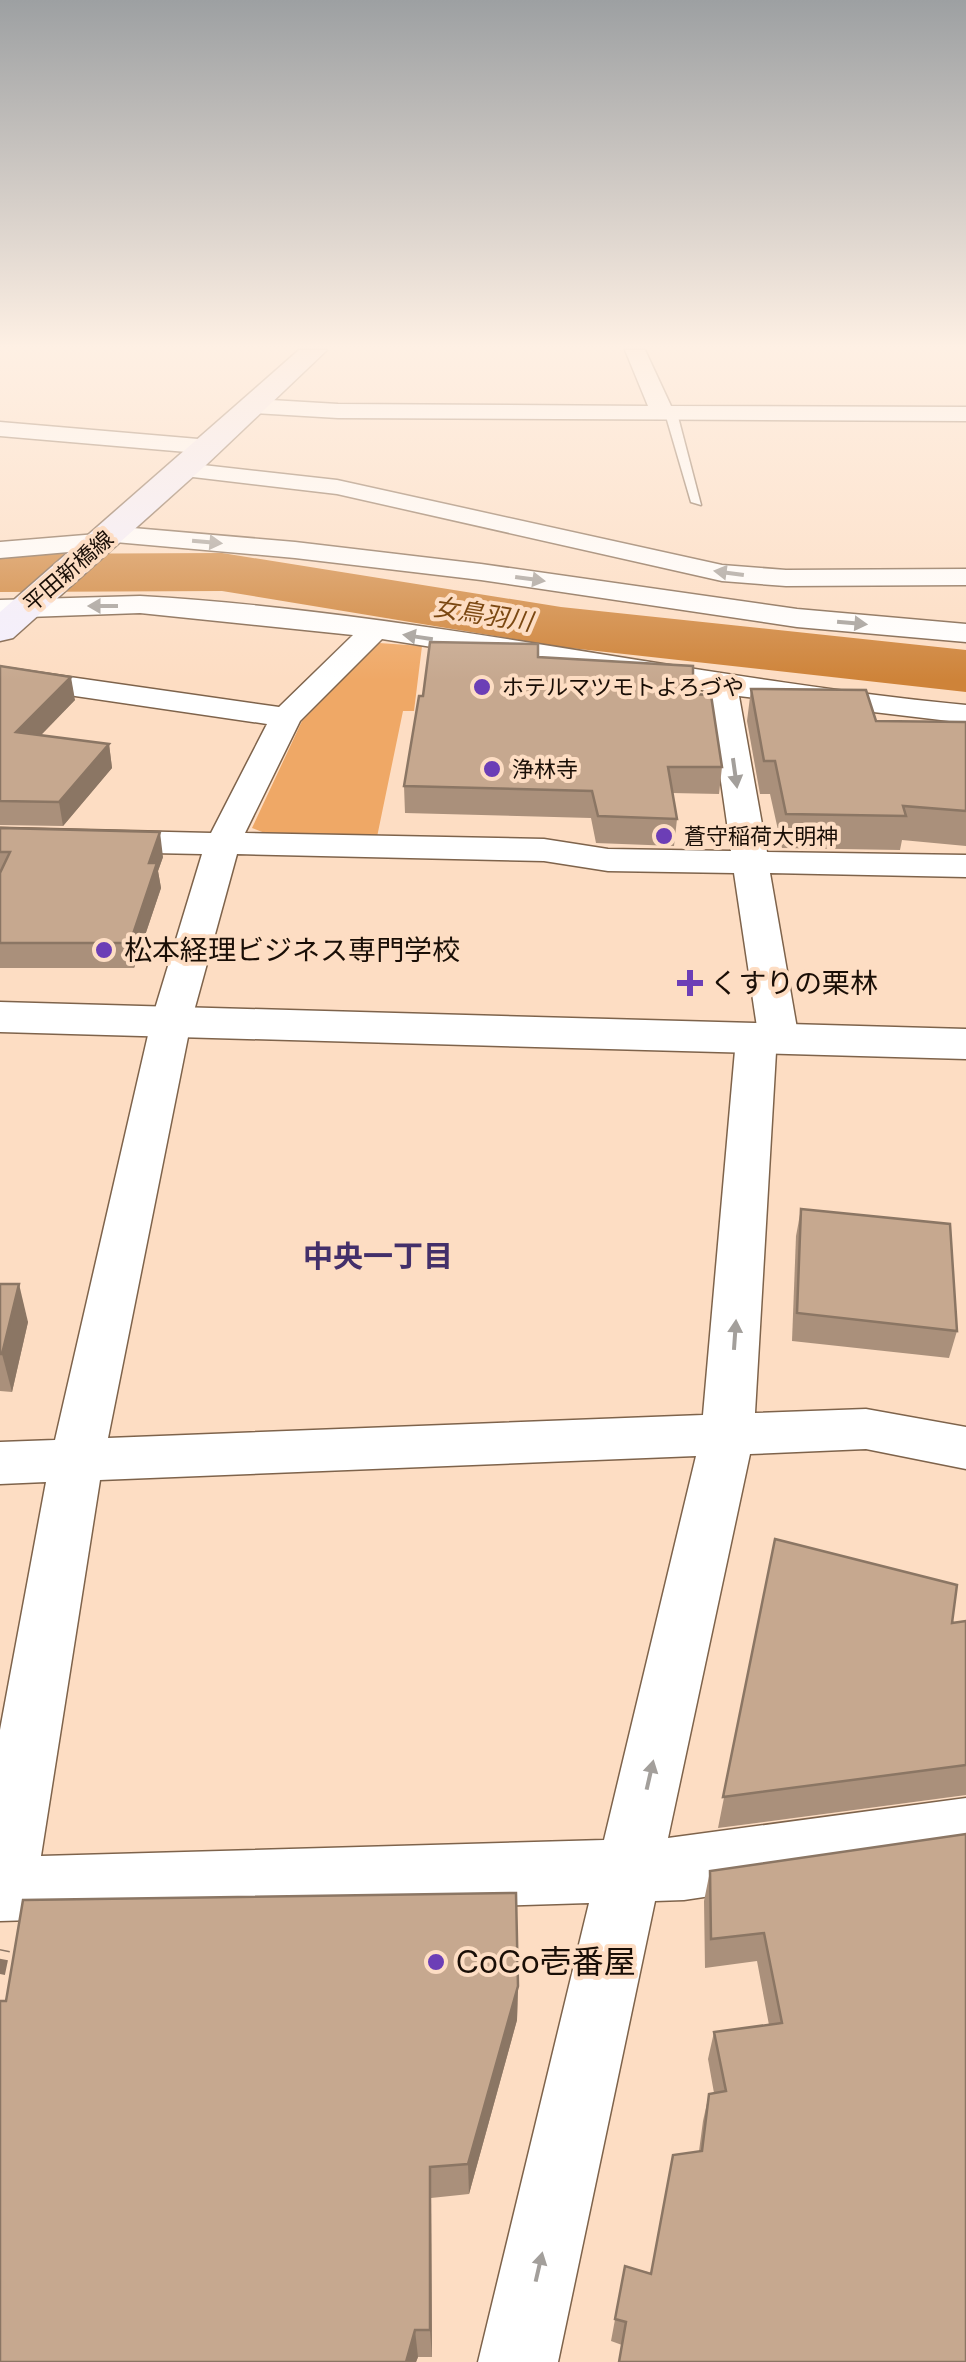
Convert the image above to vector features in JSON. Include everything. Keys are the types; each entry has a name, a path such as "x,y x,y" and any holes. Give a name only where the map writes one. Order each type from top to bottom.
{"main road":[{"name":"平田新橋線","path":"17,611 196,460"}],"street":[{"path":"185,470 337,487 722,572 786,578 966,577"},
{"path":"0,550 103,541 313,552 797,618 966,633"},
{"path":"17,611 158,606 374,630 722,684 966,714"},
{"path":"374,630 286,718 222,845 171,1022 78,1460 1,1889 684,1869 966,1828"},
{"path":"0,676 286,718"},
{"path":"518,2362 728,1432 767,1039 748,861 722,684"},
{"path":"0,839 544,850 608,860 966,866"},
{"path":"0,1018 966,1044"},
{"path":"0,1463 866,1429 966,1448"}],"lane":[{"path":"683,460 697,502"}],"shaded area":[{"path":"379,643 422,646 414,711 403,711 377,837 270,835 252,828 302,721"}],"building":[{"path":"430,642 538,644 538,657 693,666 693,694 711,695 722,767 668,767 677,819 598,816 592,791 404,786"},
{"path":"0,666 71,677 16,732 109,744 59,802 0,801"},
{"path":"751,689 866,690 876,721 966,722 966,811 903,806 906,816 786,814 775,761 764,761"},
{"path":"0,828 160,832 149,863 157,863 130,943 0,943 0,873 10,852 0,852"},
{"path":"801,1209 950,1224 957,1331 797,1313"},
{"path":"0,1284 19,1284 2,1354 0,1354"},
{"path":"775,1539 957,1585 952,1623 966,1621 966,1765 723,1797"},
{"path":"966,1834 966,2362 619,2362 626,2322 615,2319 625,2266 651,2274 673,2155 702,2151 709,2094 726,2091 714,2032 782,2023 764,1933 711,1939 710,1871"},
{"path":"516,1893 518,1986 468,2164 430,2167 430,2330 415,2330 406,2362 0,2362 0,2001 6,2001 23,1900"}],"waterway":[{"name":"女鳥羽川","path":"0,573 222,572 561,627 966,671"}],"place":[{"name":"ホテルマツモトよろづや","path":"482,687"},
{"name":"浄林寺","path":"492,769"},
{"name":"蒼守稲荷大明神","path":"664,836"},
{"name":"松本経理ビジネス専門学校","path":"104,950"},
{"name":"くすりの栗林","path":"690,983"},
{"name":"CoCo壱番屋","path":"436,1962"}],"district":[{"name":"中央一丁目","path":"378,1257"}]}
